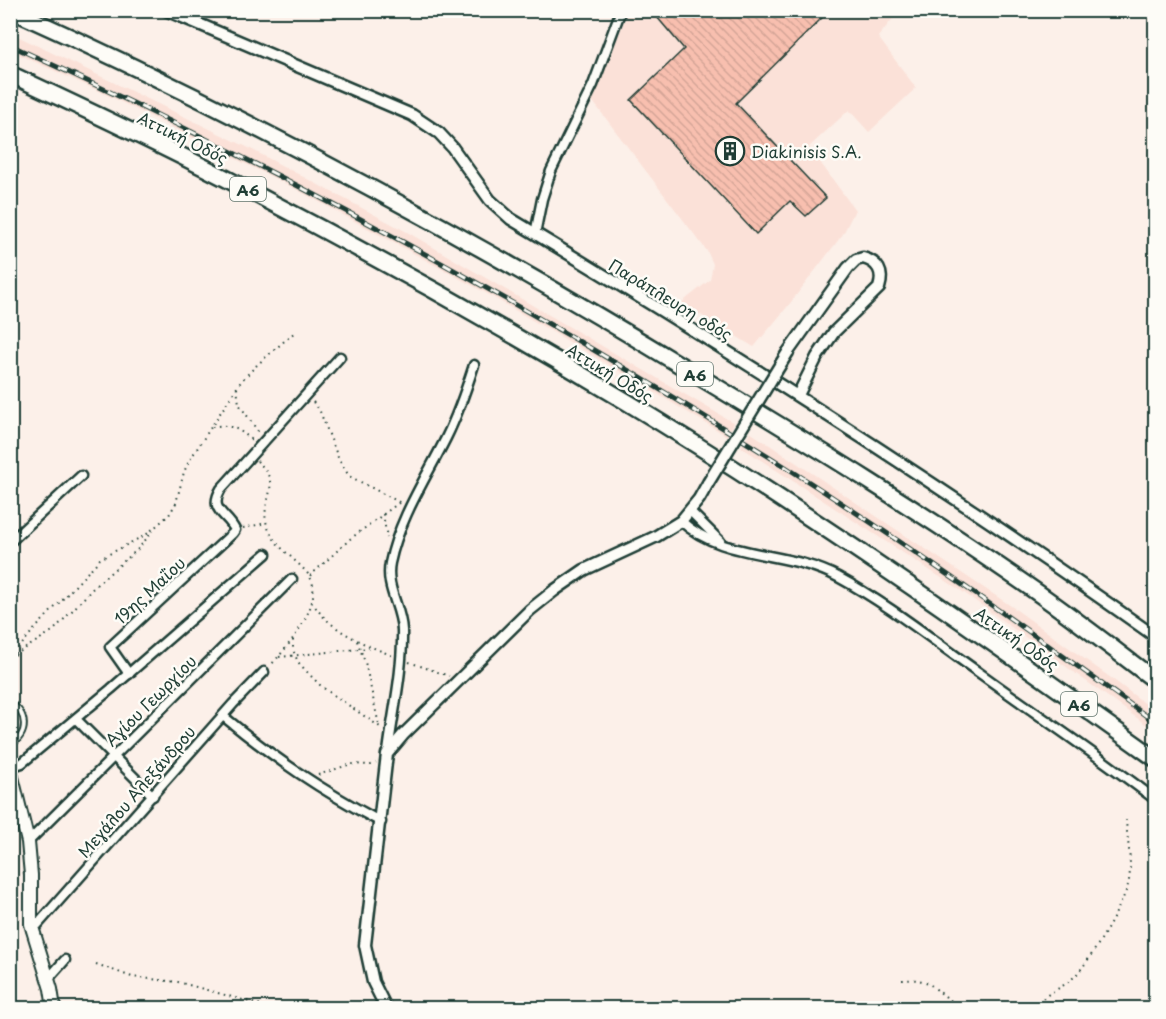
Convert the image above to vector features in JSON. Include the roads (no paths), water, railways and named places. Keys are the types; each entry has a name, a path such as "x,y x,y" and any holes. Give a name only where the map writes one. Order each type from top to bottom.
{"highway":[{"name":"Α6","path":"11,10 174,88 343,173 508,263 623,330 843,464 1037,593 1155,681"},
{"name":"Αττική Οδός","path":"10,74 145,138 315,225 629,403 883,568 1002,649 1155,759"}],"main road":[{"path":"10,768 28,842 32,931 48,979 54,1008"}],"street":[{"name":"Παράπλευρη οδός","path":"166,10 412,115 440,133 490,200 511,219 798,395 1040,555 1155,637"},
{"path":"535,234 542,199 551,171 593,85 621,10"},
{"path":"387,754 403,735 530,610 584,570 655,537 681,521 708,483 788,352 848,268 862,258 870,260 881,272 882,279 879,288 834,332 817,357 798,395"},
{"name":"19ης Μαΐου","path":"129,674 110,647 234,531 232,524 221,513 217,505 217,496 221,489 340,357"},
{"path":"386,1008 373,982 365,945 381,822 387,754 398,691 402,627 391,589 389,572 393,553 411,508 459,410 474,365"},
{"path":"10,542 81,476"},
{"path":"690,511 723,544"},
{"path":"681,521 701,537 739,549 800,561 838,577 914,627 1155,800"},
{"path":"10,768 22,763 76,719 266,554"},
{"name":"Αγίου Γεωργίου","path":"28,842 292,579"},
{"name":"Μεγάλου Αλεξάνδρου","path":"32,931 264,672"},
{"path":"223,716 306,780 381,822"},
{"path":"76,719 153,796"},
{"path":"48,979 65,960"}],"lane":[{"path":"10,704 19,709 25,727 21,737 10,745"}],"railway":[{"path":"10,45 111,92 310,192 506,299 602,355 792,471 884,531 1156,723"}],"place":[{"name":"Diakinisis S.A.","path":"730,151"}]}
